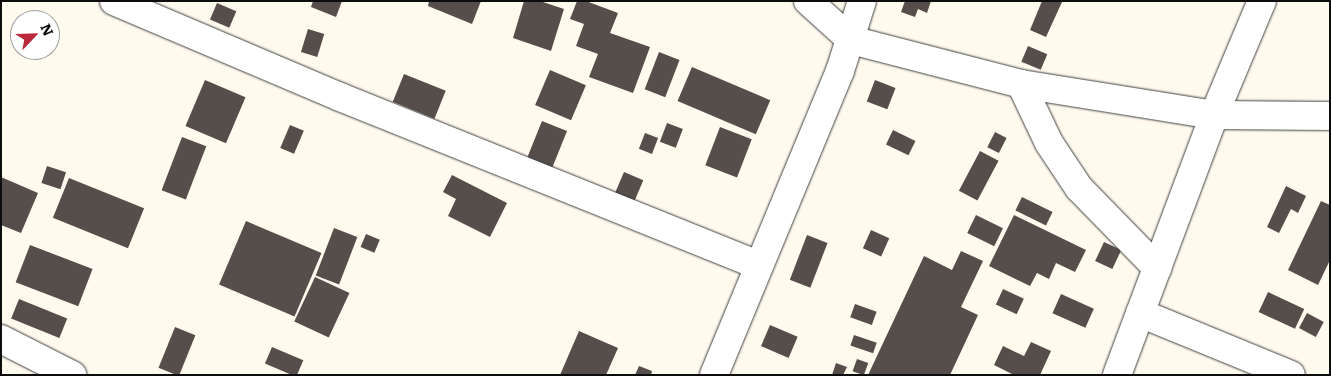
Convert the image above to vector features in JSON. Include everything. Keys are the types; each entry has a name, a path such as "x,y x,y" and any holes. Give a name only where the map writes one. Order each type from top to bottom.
{"street":[{"path":"114,1 340,98 758,265"},
{"path":"808,1 851,40 1021,84 1214,115 1330,116"},
{"path":"722,373 758,265 851,40 862,1"},
{"path":"1117,375 1214,115 1262,1"},
{"path":"1021,84 1049,143 1079,188 1157,268"},
{"path":"1140,313 1291,375"},
{"path":"1,339 72,375"}],"building":[{"path":"313,1 342,1 336,17 311,7"},
{"path":"429,1 481,1 472,24 428,6"},
{"path":"524,1 540,1 564,9 551,51 513,38"},
{"path":"577,1 586,1 618,13 610,33 650,47 633,93 589,77 598,54 576,46 584,24 570,19"},
{"path":"905,1 931,1 927,13 918,9 915,17 901,12"},
{"path":"1042,1 1062,2 1046,37 1030,30"},
{"path":"217,3 236,11 229,28 210,20"},
{"path":"308,29 324,34 317,57 301,52"},
{"path":"1028,46 1047,54 1041,70 1021,62"},
{"path":"659,52 680,60 665,97 645,89"},
{"path":"692,67 770,100 756,134 678,101"},
{"path":"550,70 586,85 571,120 535,105"},
{"path":"404,74 446,91 434,119 393,102"},
{"path":"205,80 246,97 226,143 185,126"},
{"path":"875,80 896,88 887,109 867,101"},
{"path":"542,121 567,131 551,170 526,160"},
{"path":"667,123 683,129 676,148 660,142"},
{"path":"290,125 304,131 294,154 280,148"},
{"path":"720,127 752,139 737,177 705,165"},
{"path":"893,130 915,141 908,155 886,144"},
{"path":"995,132 1007,138 999,153 987,147"},
{"path":"645,133 658,138 652,154 639,149"},
{"path":"182,137 206,146 186,200 162,190"},
{"path":"980,151 999,161 977,201 959,191"},
{"path":"47,166 66,172 60,189 41,183"},
{"path":"624,172 643,180 634,202 615,194"},
{"path":"452,175 507,203 490,237 448,216 456,199 443,192"},
{"path":"1,177 38,193 21,233 1,225"},
{"path":"69,178 144,208 128,248 53,218"},
{"path":"1286,186 1306,196 1298,213 1291,209 1279,233 1267,227"},
{"path":"1022,197 1053,212 1046,225 1015,210"},
{"path":"1321,201 1330,205 1330,260 1318,285 1288,270"},
{"path":"976,215 1003,228 994,246 967,233"},
{"path":"1014,215 1086,250 1075,272 1056,263 1049,279 1037,273 1030,286 989,266"},
{"path":"246,221 321,253 295,317 219,285"},
{"path":"334,228 357,237 339,285 316,276"},
{"path":"871,230 889,238 881,256 863,248"},
{"path":"366,234 380,240 374,253 361,247"},
{"path":"807,235 828,243 810,288 790,280"},
{"path":"1104,242 1121,250 1112,269 1095,261"},
{"path":"30,245 93,269 78,306 16,282"},
{"path":"961,251 983,261 961,307 978,315 950,375 868,375 924,256 952,270"},
{"path":"315,277 349,293 329,337 294,321"},
{"path":"1003,289 1024,299 1017,314 996,304"},
{"path":"1268,292 1304,309 1295,329 1259,312"},
{"path":"1061,294 1094,309 1085,328 1052,313"},
{"path":"19,299 67,318 59,338 11,318"},
{"path":"855,304 877,312 872,325 850,317"},
{"path":"1307,313 1324,322 1316,337 1299,328"},
{"path":"770,325 798,337 789,358 761,346"},
{"path":"175,327 195,335 179,375 159,368"},
{"path":"579,331 618,348 606,375 560,375"},
{"path":"854,335 877,343 873,353 850,345"},
{"path":"1031,342 1051,351 1040,375 1014,375 994,365 1003,346 1024,356"},
{"path":"272,347 303,360 297,375 292,375 265,364"},
{"path":"857,359 868,363 864,375 853,371"},
{"path":"836,363 847,367 843,375 832,375"},
{"path":"639,366 652,371 651,375 635,375"}]}
